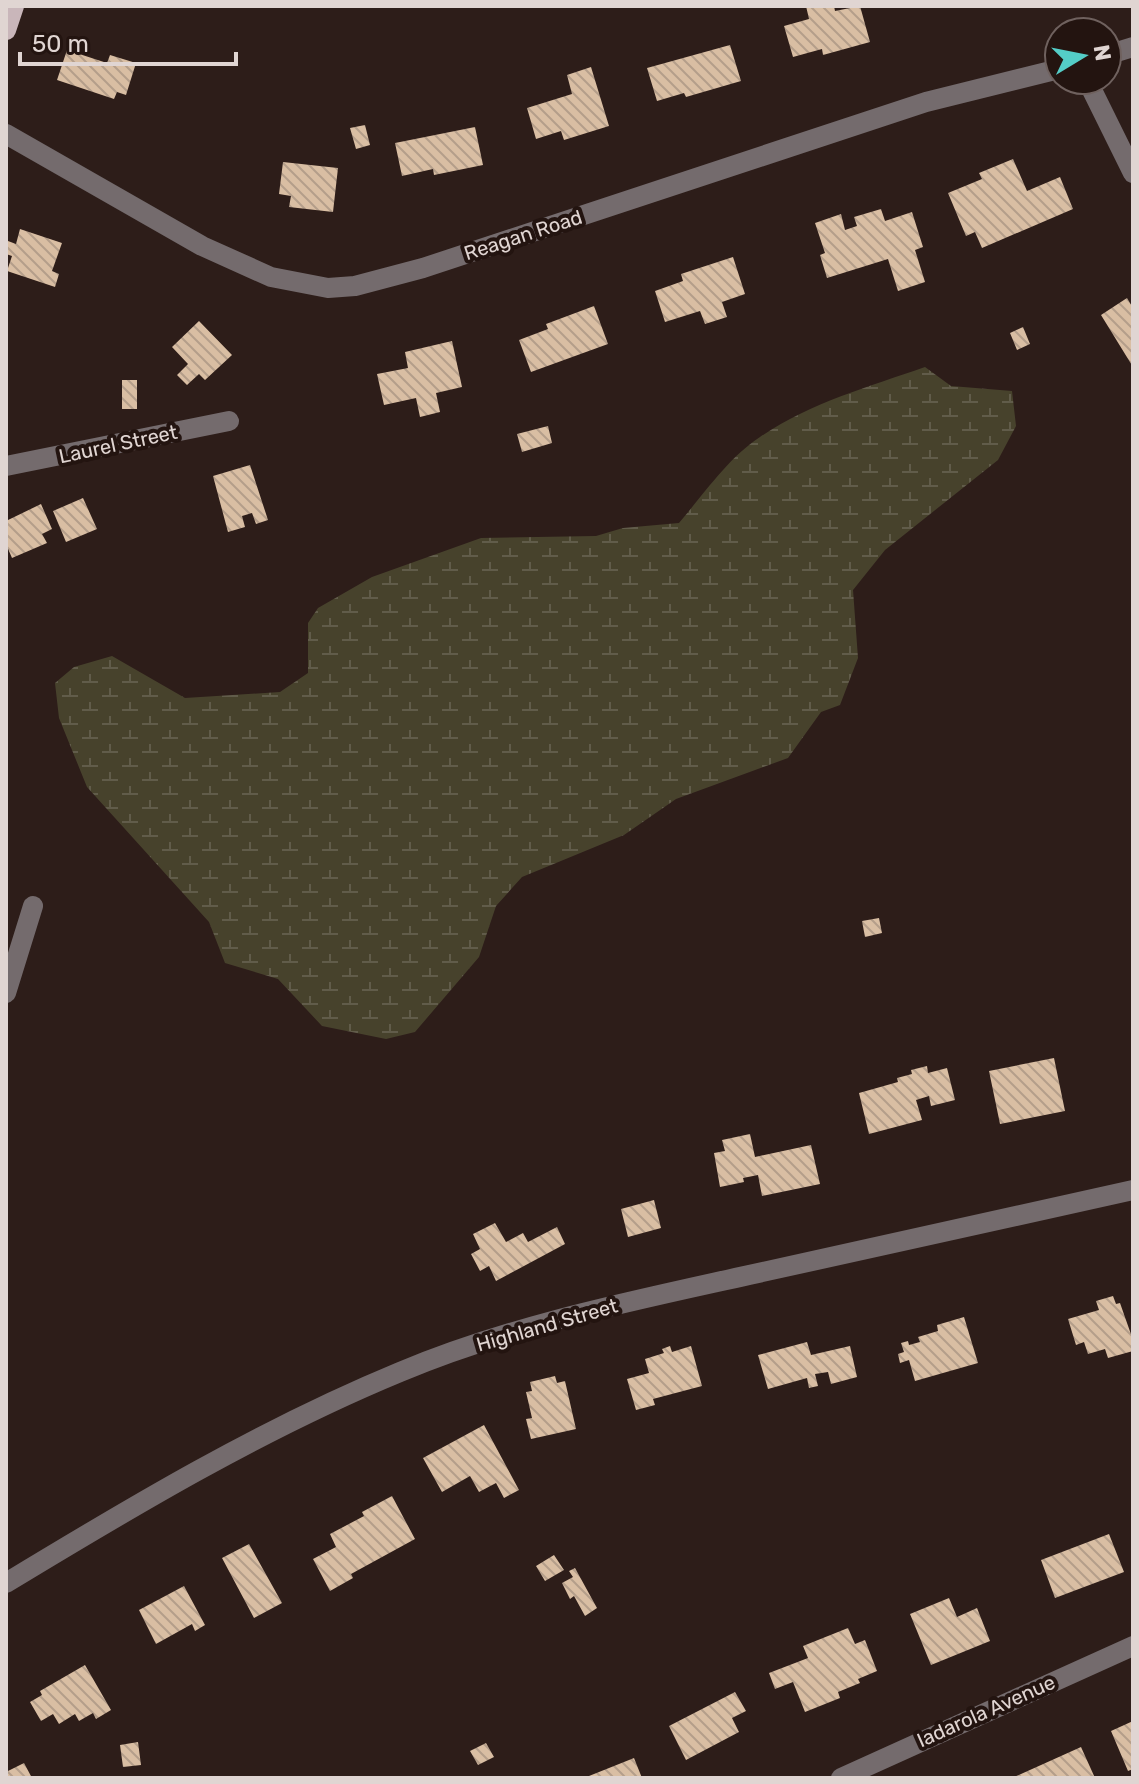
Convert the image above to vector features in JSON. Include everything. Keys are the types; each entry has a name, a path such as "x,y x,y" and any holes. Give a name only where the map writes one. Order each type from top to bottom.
{"main road":[{"path":"6,30 14,6"}],"street":[{"name":"Reagan Road","path":"6,134 202,246 271,277 314,286 342,287 370,283 423,268 926,102 1043,73"},
{"path":"1095,96 1133,173"},
{"name":"Laurel Street","path":"6,466 229,421"},
{"path":"6,993 33,906"},
{"name":"Highland Street","path":"6,1583 173,1484 310,1412 402,1371 495,1338 632,1301 1133,1190"},
{"name":"Iadarola Avenue","path":"841,1778 1133,1646"}],"green space":[{"path":"925,367 951,386 1012,391 1016,426 998,460 885,550 853,590 858,658 840,705 821,712 788,758 676,799 624,835 522,877 496,906 479,957 415,1032 386,1039 322,1026 278,979 225,963 209,922 87,787 59,718 55,683 74,667 112,656 185,698 280,692 308,673 308,623 318,608 372,577 481,538 596,536 623,528 679,523 727,466 760,437 819,405"}],"building":[{"path":"806,6 834,6 835,11 860,6 870,42 823,55 822,49 793,57 784,26 809,19"},
{"path":"730,45 741,81 686,97 684,93 657,101 647,68"},
{"path":"67,50 107,63 110,55 136,63 126,95 117,92 114,99 57,80"},
{"path":"591,67 609,126 564,140 561,131 536,139 527,108 572,94 567,75"},
{"path":"365,125 370,145 356,149 350,128"},
{"path":"475,127 483,165 434,175 433,169 402,176 395,143"},
{"path":"1013,159 1027,191 1060,177 1073,209 982,248 975,232 966,236 948,193 982,179 979,173"},
{"path":"283,162 338,168 333,212 289,207 291,196 279,194"},
{"path":"881,209 885,221 912,212 923,247 915,250 925,282 898,291 888,259 827,278 820,255 825,253 815,223 841,214 845,230 857,226 854,217"},
{"path":"20,229 62,243 52,271 59,274 55,287 7,271 12,256 6,254 8,241 16,244"},
{"path":"733,257 745,294 722,302 727,317 705,324 700,311 665,322 655,291 683,281 681,274"},
{"path":"1127,298 1133,308 1133,367 1101,315"},
{"path":"594,306 608,344 531,372 519,340 548,329 546,324"},
{"path":"199,321 232,355 205,380 199,374 187,385 177,375 188,364 172,347"},
{"path":"1023,327 1030,344 1017,350 1010,333"},
{"path":"452,341 462,387 436,393 440,412 420,417 416,398 384,405 377,374 408,368 405,352"},
{"path":"122,380 137,380 137,409 122,409"},
{"path":"548,426 552,443 522,452 517,434"},
{"path":"250,465 268,520 256,524 252,513 242,516 245,527 228,532 213,476"},
{"path":"83,498 97,529 66,542 53,511"},
{"path":"41,504 52,529 42,534 47,543 12,558 6,544 6,521"},
{"path":"879,918 882,933 865,937 862,921"},
{"path":"1054,1058 1065,1111 1000,1124 989,1071"},
{"path":"927,1066 928,1073 947,1068 955,1100 931,1106 929,1096 916,1100 922,1120 869,1134 859,1093 898,1082 897,1078 912,1074 911,1070"},
{"path":"750,1134 755,1157 811,1145 820,1184 762,1196 758,1175 743,1178 744,1182 720,1187 714,1153 725,1151 722,1140"},
{"path":"654,1200 661,1228 628,1237 621,1209"},
{"path":"495,1223 506,1242 523,1233 528,1242 557,1227 565,1244 496,1281 489,1266 480,1271 471,1254 480,1249 473,1234"},
{"path":"1113,1296 1116,1304 1120,1303 1133,1340 1133,1351 1108,1358 1105,1349 1088,1354 1084,1342 1076,1345 1068,1319 1099,1310 1096,1301"},
{"path":"964,1317 978,1363 915,1381 909,1360 900,1363 898,1354 904,1352 901,1343 908,1341 909,1345 920,1342 918,1337 938,1331 937,1325"},
{"path":"807,1342 811,1355 850,1346 857,1377 831,1384 828,1372 815,1374 818,1386 809,1388 807,1378 768,1389 758,1355"},
{"path":"670,1346 672,1352 691,1346 702,1386 653,1399 655,1405 636,1410 627,1379 649,1373 645,1359 664,1353 662,1349"},
{"path":"555,1376 557,1383 565,1381 576,1429 531,1439 526,1419 532,1418 526,1392 532,1391 530,1382"},
{"path":"484,1425 519,1490 504,1498 496,1483 479,1492 470,1476 442,1492 423,1458"},
{"path":"392,1496 415,1539 351,1574 353,1578 330,1591 313,1559 336,1547 330,1534 364,1516 362,1512"},
{"path":"1109,1534 1124,1572 1055,1598 1041,1560"},
{"path":"249,1544 282,1603 254,1618 222,1558"},
{"path":"554,1555 564,1570 545,1581 536,1566"},
{"path":"575,1568 597,1608 585,1616 574,1596 570,1599 562,1583 573,1577 569,1571"},
{"path":"184,1586 205,1625 195,1631 192,1624 156,1644 139,1610"},
{"path":"949,1598 957,1617 977,1608 990,1641 931,1665 910,1614"},
{"path":"848,1628 855,1644 865,1640 877,1671 858,1679 860,1683 838,1692 840,1698 805,1712 793,1682 775,1689 769,1673 808,1658 803,1646"},
{"path":"85,1665 111,1710 96,1719 93,1713 79,1721 75,1714 59,1724 53,1714 41,1721 30,1702 42,1695 40,1691"},
{"path":"735,1692 746,1711 732,1718 739,1732 686,1760 669,1726"},
{"path":"1133,1721 1133,1769 1128,1771 1111,1731"},
{"path":"138,1742 141,1765 123,1767 120,1745"},
{"path":"486,1743 494,1757 478,1765 470,1751"},
{"path":"1081,1747 1095,1778 1012,1778"},
{"path":"634,1758 642,1778 584,1778"},
{"path":"24,1763 32,1778 6,1778 6,1772"}]}
